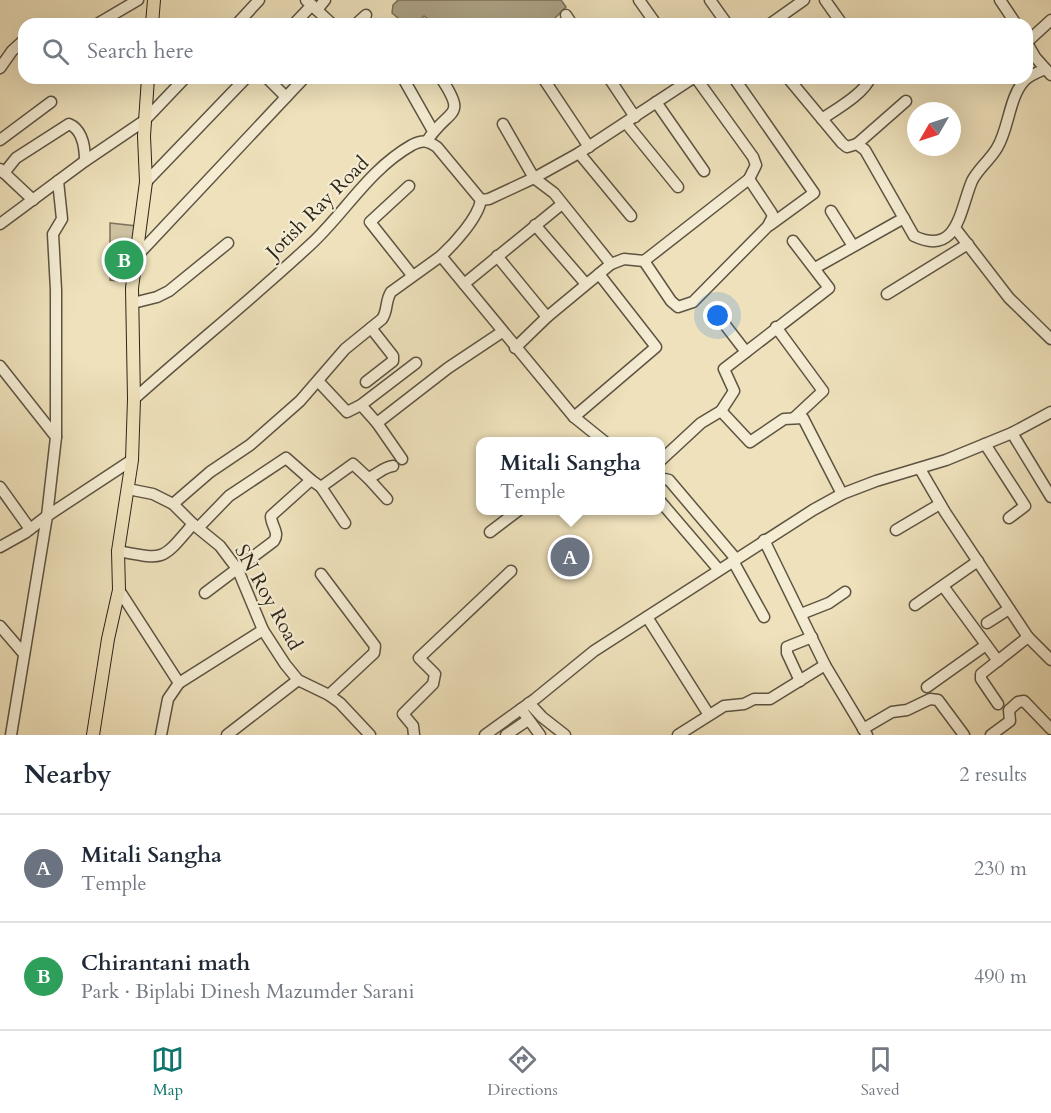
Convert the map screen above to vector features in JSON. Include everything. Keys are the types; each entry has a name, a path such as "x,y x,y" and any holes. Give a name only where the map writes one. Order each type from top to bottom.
{"main road":[{"path":"152,18 154,0"},
{"path":"93,735 108,639 119,590 118,551 132,460 133,303 135,258 146,182 144,121 147,84"}],"street":[{"path":"107,18 138,0"},
{"path":"242,18 259,0"},
{"path":"300,18 312,5 325,0"},
{"path":"639,0 652,18"},
{"path":"710,0 723,18"},
{"path":"776,18 789,4 804,0"},
{"path":"825,0 838,18"},
{"path":"1000,0 1012,18"},
{"path":"312,5 324,18"},
{"path":"363,18 366,15"},
{"path":"1033,37 1051,20"},
{"path":"0,68 18,46"},
{"path":"1033,51 1048,72 1033,76"},
{"path":"0,224 144,121 179,84"},
{"path":"146,182 240,84"},
{"path":"273,84 286,97"},
{"path":"135,258 298,84"},
{"path":"406,84 433,131"},
{"path":"445,84 456,107 454,112 433,131 427,141 436,147 481,200"},
{"path":"546,84 584,150 631,216"},
{"path":"612,84 631,120 678,188"},
{"path":"481,200 489,199 534,178 584,150 684,84"},
{"path":"515,348 547,317 611,264 624,259 644,261 749,179 756,165 753,157 698,84"},
{"path":"644,261 671,301 678,307 682,307 693,302 768,226 814,193 738,84"},
{"path":"793,84 842,144 847,147 857,144 906,101"},
{"path":"822,119 860,92 867,84"},
{"path":"857,144 865,150 914,236 933,242 942,240 955,228 961,218 972,181 1002,140 1022,84"},
{"path":"0,140 51,102"},
{"path":"656,102 704,171"},
{"path":"33,200 2,171 16,158 69,124 76,129 85,145 85,161"},
{"path":"503,124 534,178 548,187 611,264"},
{"name":"Jotish Ray Road","path":"134,399 312,243 354,194 378,171 410,146 420,141 427,141"},
{"path":"749,179 773,216 768,226"},
{"path":"11,735 47,516 56,437 57,290 52,234 62,219 58,181"},
{"path":"410,186 370,222 412,275"},
{"path":"173,504 210,472 250,445 300,401 345,349 386,314 387,299 391,292 454,244 471,222 481,200"},
{"path":"464,284 562,204"},
{"path":"831,212 853,246"},
{"path":"815,268 904,218"},
{"path":"535,225 586,284"},
{"path":"955,228 1009,298 1051,339"},
{"path":"665,456 701,423 721,411 734,391 724,369 829,288 793,241"},
{"path":"133,303 169,291 228,243"},
{"path":"887,294 968,244"},
{"path":"441,256 515,348 574,417 596,437"},
{"path":"497,256 547,317"},
{"path":"574,417 656,347 599,274"},
{"path":"719,317 746,352"},
{"path":"776,327 823,391 794,418"},
{"path":"366,382 393,361 393,356 371,328"},
{"path":"376,423 448,368 502,332"},
{"path":"318,381 347,412 362,405 416,363"},
{"path":"0,366 56,437"},
{"path":"362,405 376,423 398,463 368,478"},
{"path":"721,411 750,442 784,419 803,418 842,494"},
{"path":"485,735 594,651 764,540 842,494 876,480 920,469 985,444 1012,433 1051,412"},
{"path":"1012,433 1051,497"},
{"path":"985,444 1025,506 1009,518"},
{"path":"118,551 160,557 169,552 228,496 286,458 321,487 345,523"},
{"path":"0,547 132,460"},
{"path":"321,487 353,464 387,499"},
{"path":"920,469 940,504 1028,637 1051,660"},
{"path":"665,479 669,480 735,560 764,617"},
{"path":"205,593 274,541 277,532 271,524 271,516 310,480"},
{"path":"0,486 30,529"},
{"name":"SN Roy Road","path":"128,489 153,494 173,504 220,546 238,570 263,630 298,680 329,695 370,735"},
{"path":"896,530 940,504"},
{"path":"665,507 719,570"},
{"path":"490,532 512,515"},
{"path":"764,540 825,665 865,732 892,712 907,710 934,699 938,700 964,735"},
{"path":"915,605 978,561"},
{"path":"414,735 413,726 403,714 433,684 435,674 419,658 511,571"},
{"path":"321,573 375,646 374,653 329,695"},
{"path":"942,586 998,661"},
{"path":"119,590 179,683"},
{"path":"801,614 829,603 845,592"},
{"path":"987,623 1009,609"},
{"path":"647,617 709,715"},
{"path":"0,626 24,654"},
{"path":"161,735 168,699 179,683 263,630"},
{"path":"800,681 787,653 787,648 812,637"},
{"path":"998,704 981,679 981,674 1028,637"},
{"path":"927,687 986,645"},
{"path":"678,735 724,706 744,704 754,699 770,699 825,665"},
{"path":"227,735 298,680"},
{"path":"991,735 1010,721 1009,710 1013,705 1021,702 1032,708 1051,729"},
{"path":"525,706 528,720 540,735"},
{"path":"525,706 565,735"},
{"path":"498,726 506,735 528,720"}],"shaded area":[{"path":"398,0 561,0 566,7 555,18 427,18 424,16 422,18 398,18 392,13 393,5"},
{"path":"110,223 137,226 135,283 110,280"}],"place":[{"name":"Chirantani math","path":"124,260"},
{"name":"Mitali Sangha","path":"570,557"}]}
